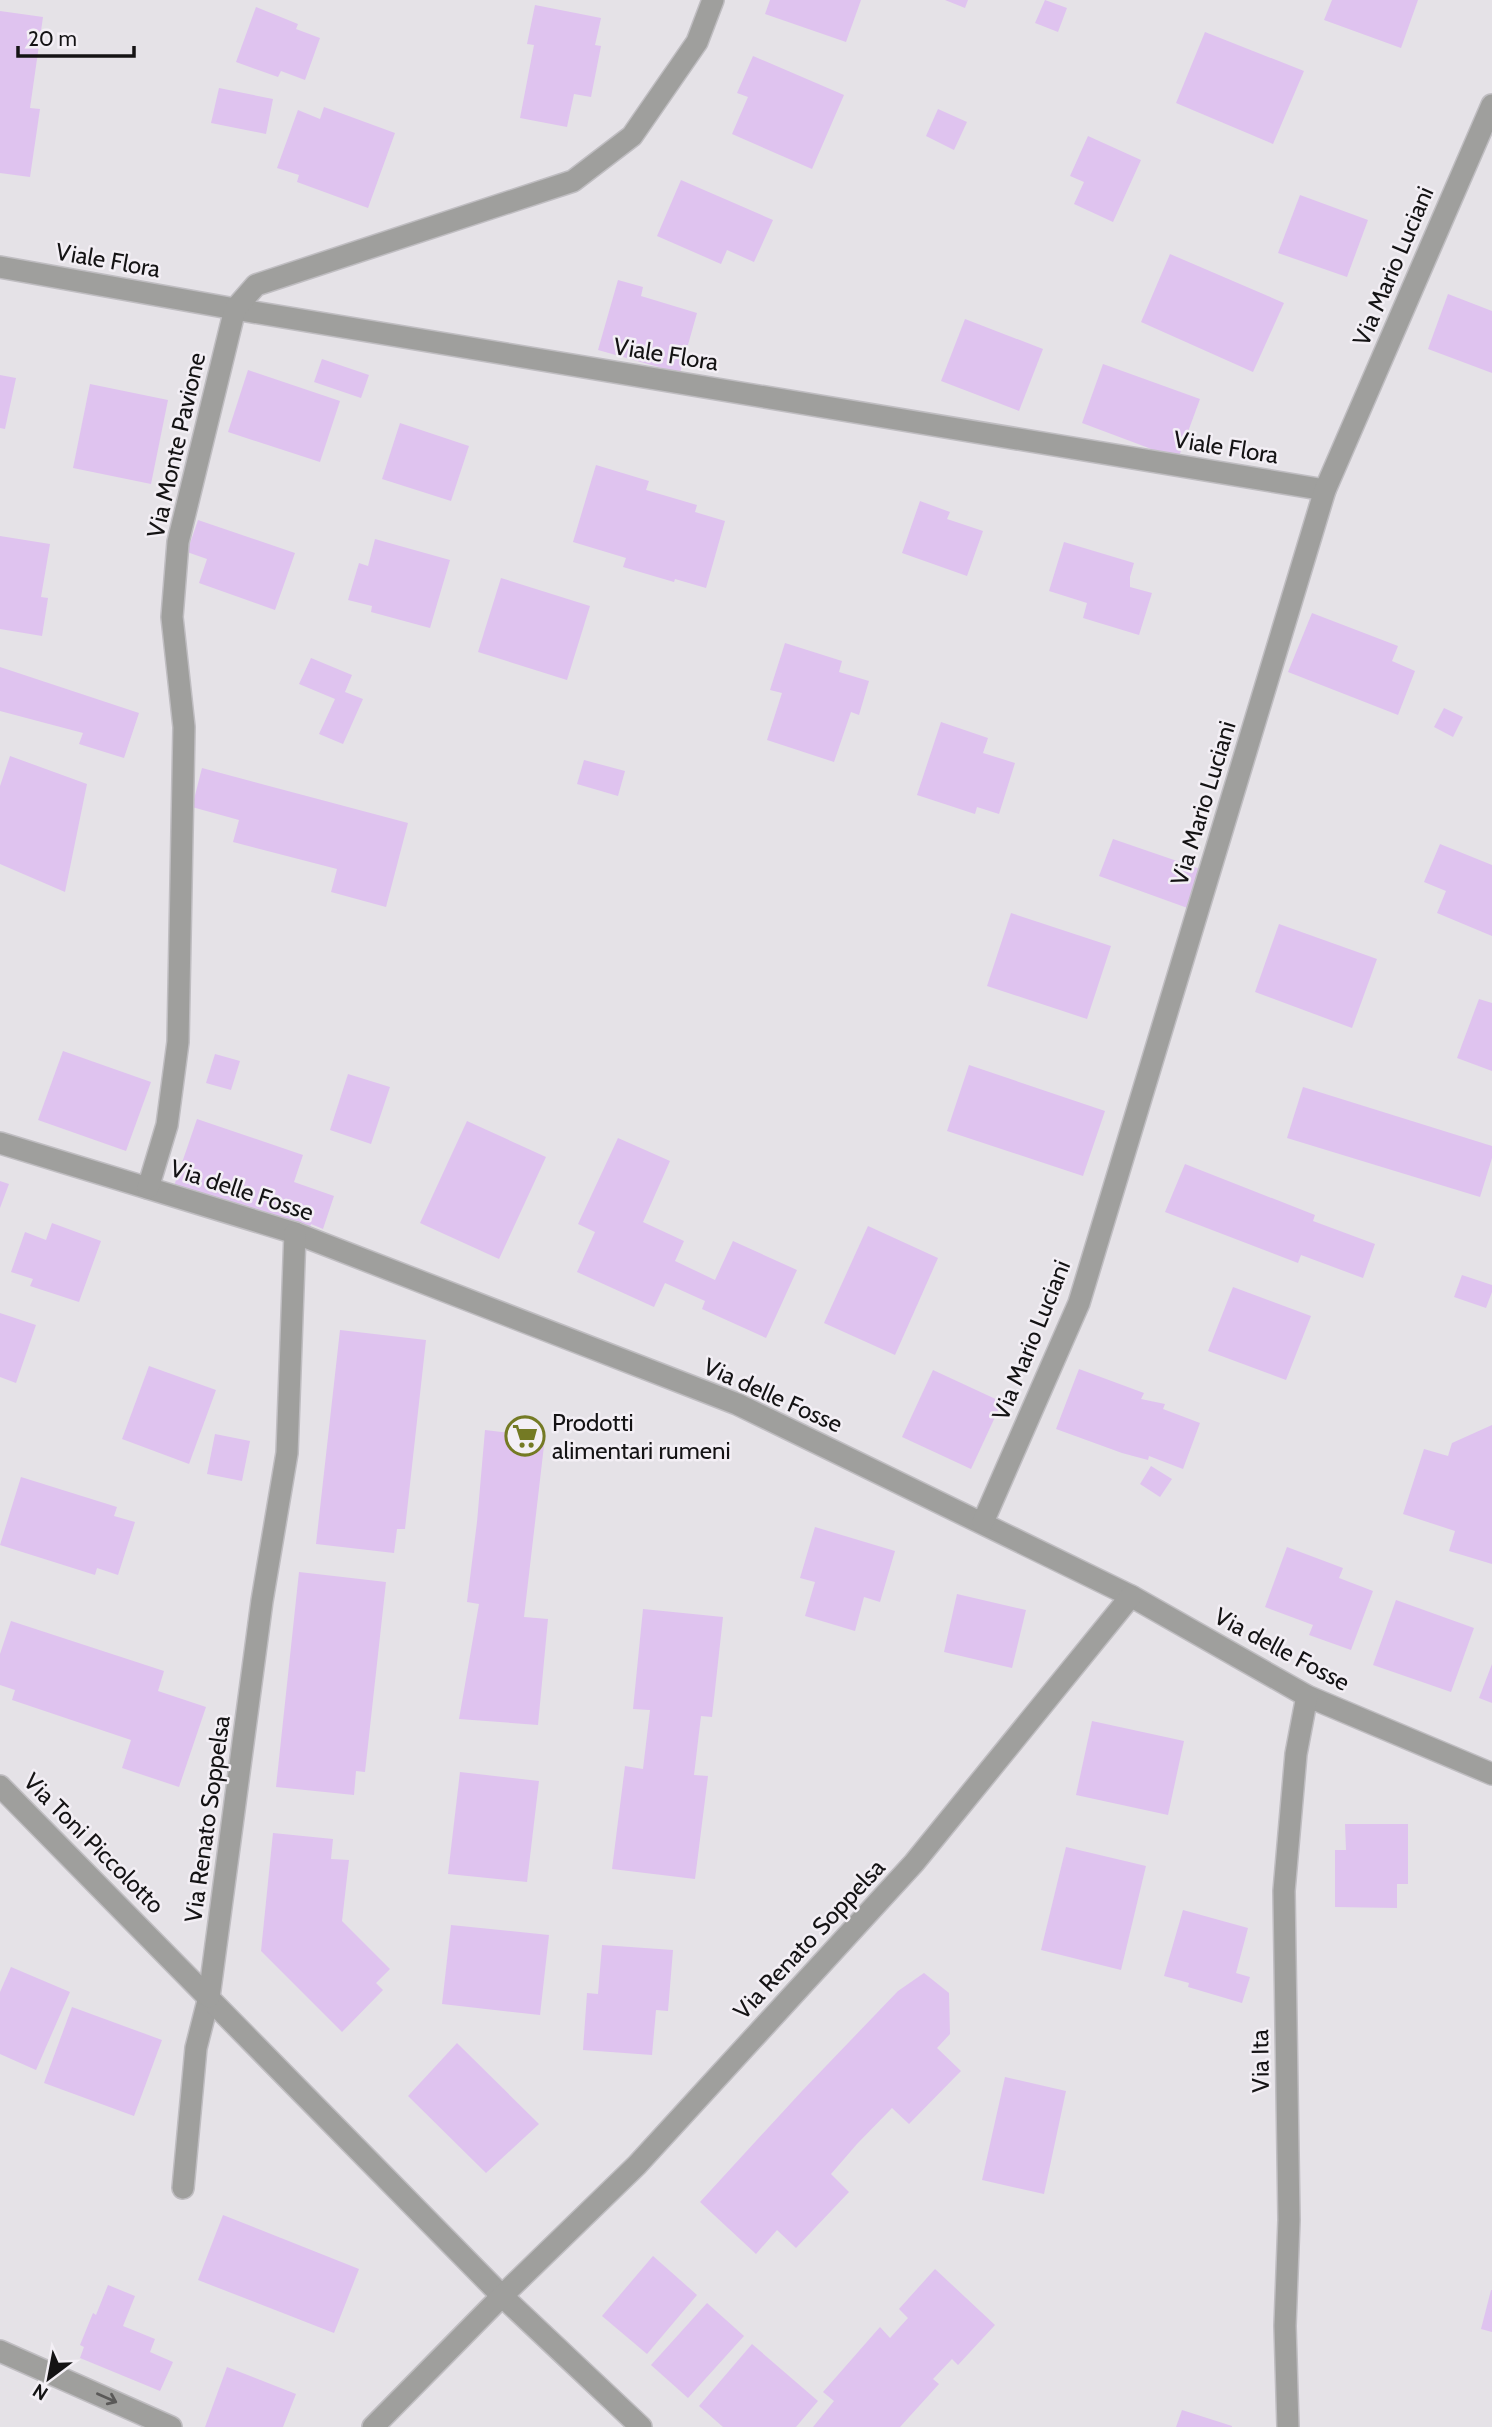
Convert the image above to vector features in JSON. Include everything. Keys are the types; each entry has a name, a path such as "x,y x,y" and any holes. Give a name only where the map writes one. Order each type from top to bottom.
{"street":[{"path":"235,309 256,285 573,181 632,136 697,42 713,0"},
{"name":"Via Mario Luciani","path":"983,1522 1079,1303 1325,491 1492,105"},
{"name":"Viale Flora","path":"0,267 235,309 1325,491"},
{"name":"Via Monte Pavione","path":"148,1188 167,1125 178,1042 184,727 172,617 178,542 235,309"},
{"name":"Via delle Fosse","path":"0,1143 295,1233 737,1404 1131,1596 1307,1696 1492,1774"},
{"name":"Via Renato Soppelsa","path":"183,2188 196,2048 209,1997 262,1601 287,1453 295,1233"},
{"name":"Via Renato Soppelsa","path":"373,2427 636,2165 914,1863 1131,1596"},
{"name":"Via Ita","path":"1287,2427 1285,2326 1289,2220 1284,1891 1296,1754 1307,1696"},
{"name":"Via Toni Piccolotto","path":"0,1786 209,1997"},
{"path":"209,1997 502,2296 641,2427"},
{"path":"0,2351 171,2427"}],"building":[{"path":"770,0 861,0 846,42 765,14"},
{"path":"945,0 968,0 965,8"},
{"path":"1045,0 1067,8 1058,32 1035,23"},
{"path":"1332,0 1418,0 1401,48 1324,20"},
{"path":"535,5 601,18 595,45 601,46 591,97 574,94 567,127 520,118 534,45 527,44"},
{"path":"256,7 298,24 296,29 320,38 305,80 281,71 278,77 236,62"},
{"path":"0,11 43,17 30,108 40,109 30,177 0,173"},
{"path":"1205,32 1304,71 1273,144 1176,103"},
{"path":"753,56 844,95 812,169 732,134 748,97 737,93"},
{"path":"219,88 273,99 266,134 211,123"},
{"path":"324,107 395,133 368,208 297,182 299,175 277,168 298,110 320,119"},
{"path":"938,109 967,122 954,150 926,136"},
{"path":"1088,136 1141,160 1113,222 1074,204 1084,182 1070,176"},
{"path":"681,180 773,220 754,262 727,250 721,264 657,236"},
{"path":"1300,195 1368,220 1347,277 1278,253"},
{"path":"1170,254 1284,303 1253,372 1141,322"},
{"path":"618,280 643,287 641,296 697,313 680,373 598,350"},
{"path":"1448,294 1492,311 1492,373 1428,349"},
{"path":"965,319 1043,349 1019,411 941,381"},
{"path":"322,359 369,375 361,398 314,382"},
{"path":"1103,364 1200,399 1178,459 1082,423"},
{"path":"248,370 340,401 320,462 228,432"},
{"path":"0,375 16,378 5,429 0,428"},
{"path":"90,384 168,400 151,484 73,468"},
{"path":"400,423 469,446 451,501 382,479"},
{"path":"596,465 649,481 646,490 697,505 695,512 725,521 706,588 623,567 626,558 573,542"},
{"path":"920,501 950,512 947,519 983,531 967,576 902,553"},
{"path":"198,520 295,553 275,610 199,583 207,559 187,552"},
{"path":"0,536 50,544 41,597 48,598 42,636 0,629"},
{"path":"375,539 450,560 430,628 371,612 372,606 348,600 359,563 368,566"},
{"path":"1064,542 1134,563 1130,587 1152,593 1139,635 1083,618 1087,603 1049,591"},
{"path":"501,578 590,606 567,680 478,652"},
{"path":"1312,613 1398,646 1392,661 1415,671 1398,715 1288,672"},
{"path":"785,643 842,661 839,672 869,681 859,715 851,712 834,762 767,740 782,693 770,690"},
{"path":"311,658 352,675 345,692 363,699 343,744 319,734 335,699 299,684"},
{"path":"0,667 139,713 124,758 79,744 83,733 0,711"},
{"path":"1444,708 1463,717 1453,737 1434,727"},
{"path":"941,722 988,738 983,753 1015,763 999,814 977,807 975,814 917,795"},
{"path":"10,756 87,784 65,892 0,864 0,786"},
{"path":"584,760 625,771 618,796 577,784"},
{"path":"202,768 408,823 386,907 331,892 337,869 233,842 239,820 192,807"},
{"path":"1113,839 1206,871 1193,910 1099,876"},
{"path":"1440,844 1492,865 1492,936 1437,913 1446,891 1424,882"},
{"path":"1011,913 1111,946 1087,1019 987,986"},
{"path":"1279,924 1377,959 1352,1028 1255,992"},
{"path":"1479,999 1492,1003 1492,1071 1457,1058"},
{"path":"63,1051 151,1082 126,1151 38,1120"},
{"path":"215,1054 240,1061 231,1090 206,1083"},
{"path":"969,1065 1105,1111 1083,1176 947,1131"},
{"path":"348,1074 390,1087 371,1144 330,1130"},
{"path":"1303,1087 1492,1146 1492,1158 1480,1197 1287,1138"},
{"path":"197,1119 303,1155 294,1182 334,1196 323,1229 311,1224 309,1231 174,1186"},
{"path":"467,1121 546,1157 499,1259 420,1223"},
{"path":"618,1138 670,1161 643,1222 684,1241 675,1261 715,1280 733,1241 797,1270 766,1338 702,1309 705,1301 665,1283 654,1307 577,1272 595,1232 578,1224"},
{"path":"1185,1164 1315,1215 1313,1221 1375,1244 1363,1278 1301,1255 1298,1263 1165,1212"},
{"path":"0,1181 9,1184 0,1208"},
{"path":"52,1223 101,1241 79,1302 30,1286 33,1279 11,1272 25,1232 46,1240"},
{"path":"868,1226 938,1258 895,1355 824,1323"},
{"path":"1462,1275 1492,1285 1486,1308 1454,1297"},
{"path":"1233,1287 1311,1316 1286,1380 1208,1351"},
{"path":"0,1313 36,1325 16,1383 0,1377"},
{"path":"340,1330 426,1340 405,1529 397,1529 394,1553 316,1544"},
{"path":"149,1366 216,1390 189,1464 122,1439"},
{"path":"1079,1369 1144,1393 1141,1399 1165,1404 1163,1409 1200,1423 1183,1469 1149,1456 1148,1460 1122,1453 1056,1429"},
{"path":"933,1370 1002,1402 971,1469 902,1437"},
{"path":"1492,1425 1492,1564 1449,1551 1455,1531 1403,1514 1424,1449 1448,1456 1452,1443"},
{"path":"485,1430 545,1437 524,1617 548,1619 538,1725 459,1719 479,1604 467,1602"},
{"path":"215,1434 250,1441 242,1481 207,1474"},
{"path":"1151,1466 1172,1479 1160,1497 1140,1484"},
{"path":"21,1477 117,1507 114,1516 135,1522 118,1575 97,1568 95,1575 0,1545"},
{"path":"815,1527 895,1551 880,1602 864,1597 855,1631 805,1616 815,1582 800,1578"},
{"path":"1287,1547 1343,1568 1339,1578 1373,1591 1351,1650 1309,1635 1313,1625 1265,1607"},
{"path":"299,1572 386,1582 365,1772 356,1771 354,1795 276,1787"},
{"path":"957,1594 1026,1610 1012,1668 944,1652"},
{"path":"1396,1600 1474,1628 1451,1692 1373,1665"},
{"path":"643,1609 723,1617 712,1717 701,1716 694,1775 708,1776 695,1879 612,1869 625,1766 643,1769 650,1710 633,1709"},
{"path":"11,1621 164,1671 158,1691 206,1707 179,1787 122,1768 131,1740 12,1700 15,1690 0,1685 0,1654"},
{"path":"1492,1664 1492,1703 1479,1698"},
{"path":"1092,1721 1184,1741 1168,1815 1076,1795"},
{"path":"460,1772 539,1781 527,1882 448,1874"},
{"path":"1345,1824 1408,1824 1408,1884 1397,1884 1397,1908 1335,1907 1335,1850 1346,1850"},
{"path":"273,1833 333,1839 331,1859 349,1860 342,1921 390,1969 376,1983 383,1990 342,2032 261,1951"},
{"path":"1066,1847 1146,1866 1121,1970 1041,1950"},
{"path":"1183,1910 1248,1928 1236,1973 1250,1977 1242,2003 1188,1987 1189,1983 1164,1976"},
{"path":"451,1925 549,1935 540,2015 442,2004"},
{"path":"602,1945 673,1950 668,2011 656,2010 652,2055 583,2050 587,1993 598,1994"},
{"path":"11,1967 70,1992 36,2070 0,2054 0,1992"},
{"path":"924,1973 949,1993 950,2034 937,2048 961,2071 909,2124 892,2108 857,2144 831,2174 849,2192 796,2248 777,2230 756,2254 700,2202 898,1991"},
{"path":"72,2007 162,2040 134,2116 44,2083"},
{"path":"457,2043 539,2124 486,2173 408,2096"},
{"path":"1005,2077 1066,2091 1044,2194 982,2180"},
{"path":"223,2215 359,2269 334,2333 198,2280"},
{"path":"653,2256 697,2295 647,2354 602,2316"},
{"path":"935,2269 995,2325 958,2365 952,2359 933,2379 939,2384 900,2427 813,2427 834,2401 823,2392 880,2327 890,2338 908,2318 899,2309"},
{"path":"108,2285 135,2296 123,2326 155,2339 150,2352 173,2362 160,2391 80,2358 84,2347 80,2345"},
{"path":"1492,2290 1492,2332 1481,2329"},
{"path":"707,2303 744,2336 688,2398 651,2365"},
{"path":"752,2344 818,2401 796,2427 723,2427 699,2406"},
{"path":"227,2367 296,2394 283,2427 205,2427"},
{"path":"1182,2410 1232,2426 1232,2427 1176,2427"}],"place":[{"name":"Prodotti alimentari rumeni","path":"525,1436"}]}
